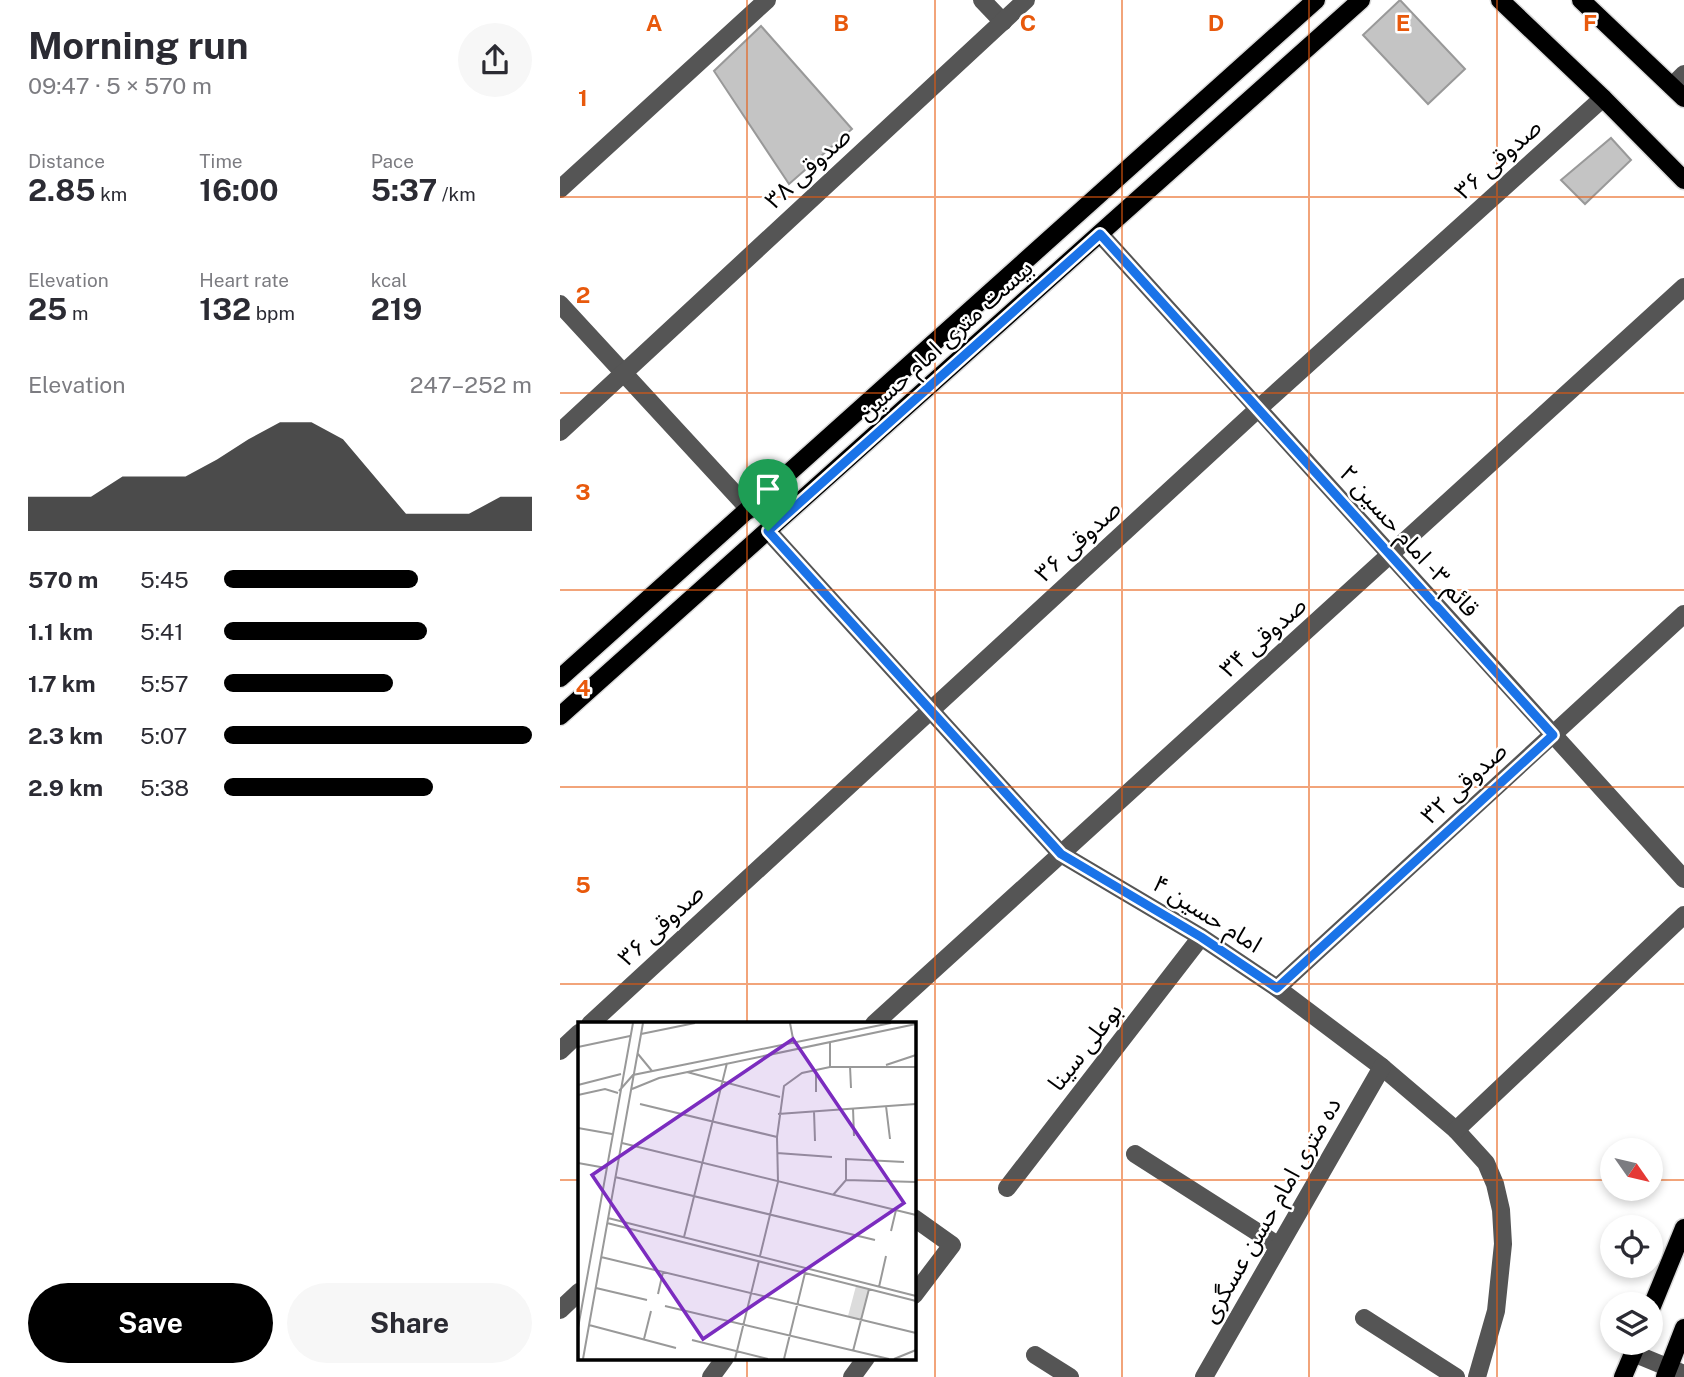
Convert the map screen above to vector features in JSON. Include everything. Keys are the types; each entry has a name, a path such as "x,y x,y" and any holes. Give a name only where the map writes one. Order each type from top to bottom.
{"main road":[{"name":"بیست متری امام حسین","path":"560,678 1316,0"},
{"name":"بیست متری امام حسین","path":"560,716 1361,0"},
{"path":"1500,0 1603,97 1684,180"},
{"path":"1581,0 1680,86"},
{"path":"750,510 768,531"},
{"path":"1658,1292 1684,1228"},
{"path":"1672,1373 1684,1328"},
{"path":"1623,1377 1632,1355"}],"street":[{"path":"560,189 767,0"},
{"path":"982,0 1003,22"},
{"name":"صدوقی ۳۸","path":"560,432 1027,0"},
{"name":"صدوقی ۳۶","path":"592,1022 1258,409 1603,97"},
{"name":"قائم ۳ - امام حسین ۲","path":"1100,234 1684,879"},
{"name":"صدوقی ۳۴","path":"876,1022 1684,288"},
{"path":"560,304 750,510"},
{"name":"امام حسین ۴","path":"768,531 1061,854 1201,937 1277,988 1382,1067 1456,1130 1486,1163 1495,1184 1501,1210 1503,1244 1496,1311 1477,1377"},
{"name":"صدوقی ۳۲","path":"1277,988 1684,614"},
{"path":"1456,1130 1684,915"},
{"name":"بوعلی سینا","path":"1007,1188 1201,937"},
{"path":"560,1051 578,1034"},
{"name":"ده متری امام حسن عسگری","path":"1204,1377 1382,1067"},
{"path":"1135,1154 1279,1245"},
{"path":"915,1219 952,1245 915,1294"},
{"path":"560,1310 578,1293"},
{"path":"1364,1318 1457,1377"},
{"path":"1645,1355 1672,1373"},
{"path":"1035,1356 1070,1377"},
{"path":"711,1377 724,1360"},
{"path":"852,1377 865,1360"}],"building":[{"path":"1400,0 1465,69 1428,104 1363,35"},
{"path":"761,26 852,129 789,184 714,71"},
{"path":"1611,138 1631,160 1585,204 1561,180"}],"route":[{"path":"1100,234 1553,735 1277,988 1201,937 1061,854 768,531 1100,234"}]}
